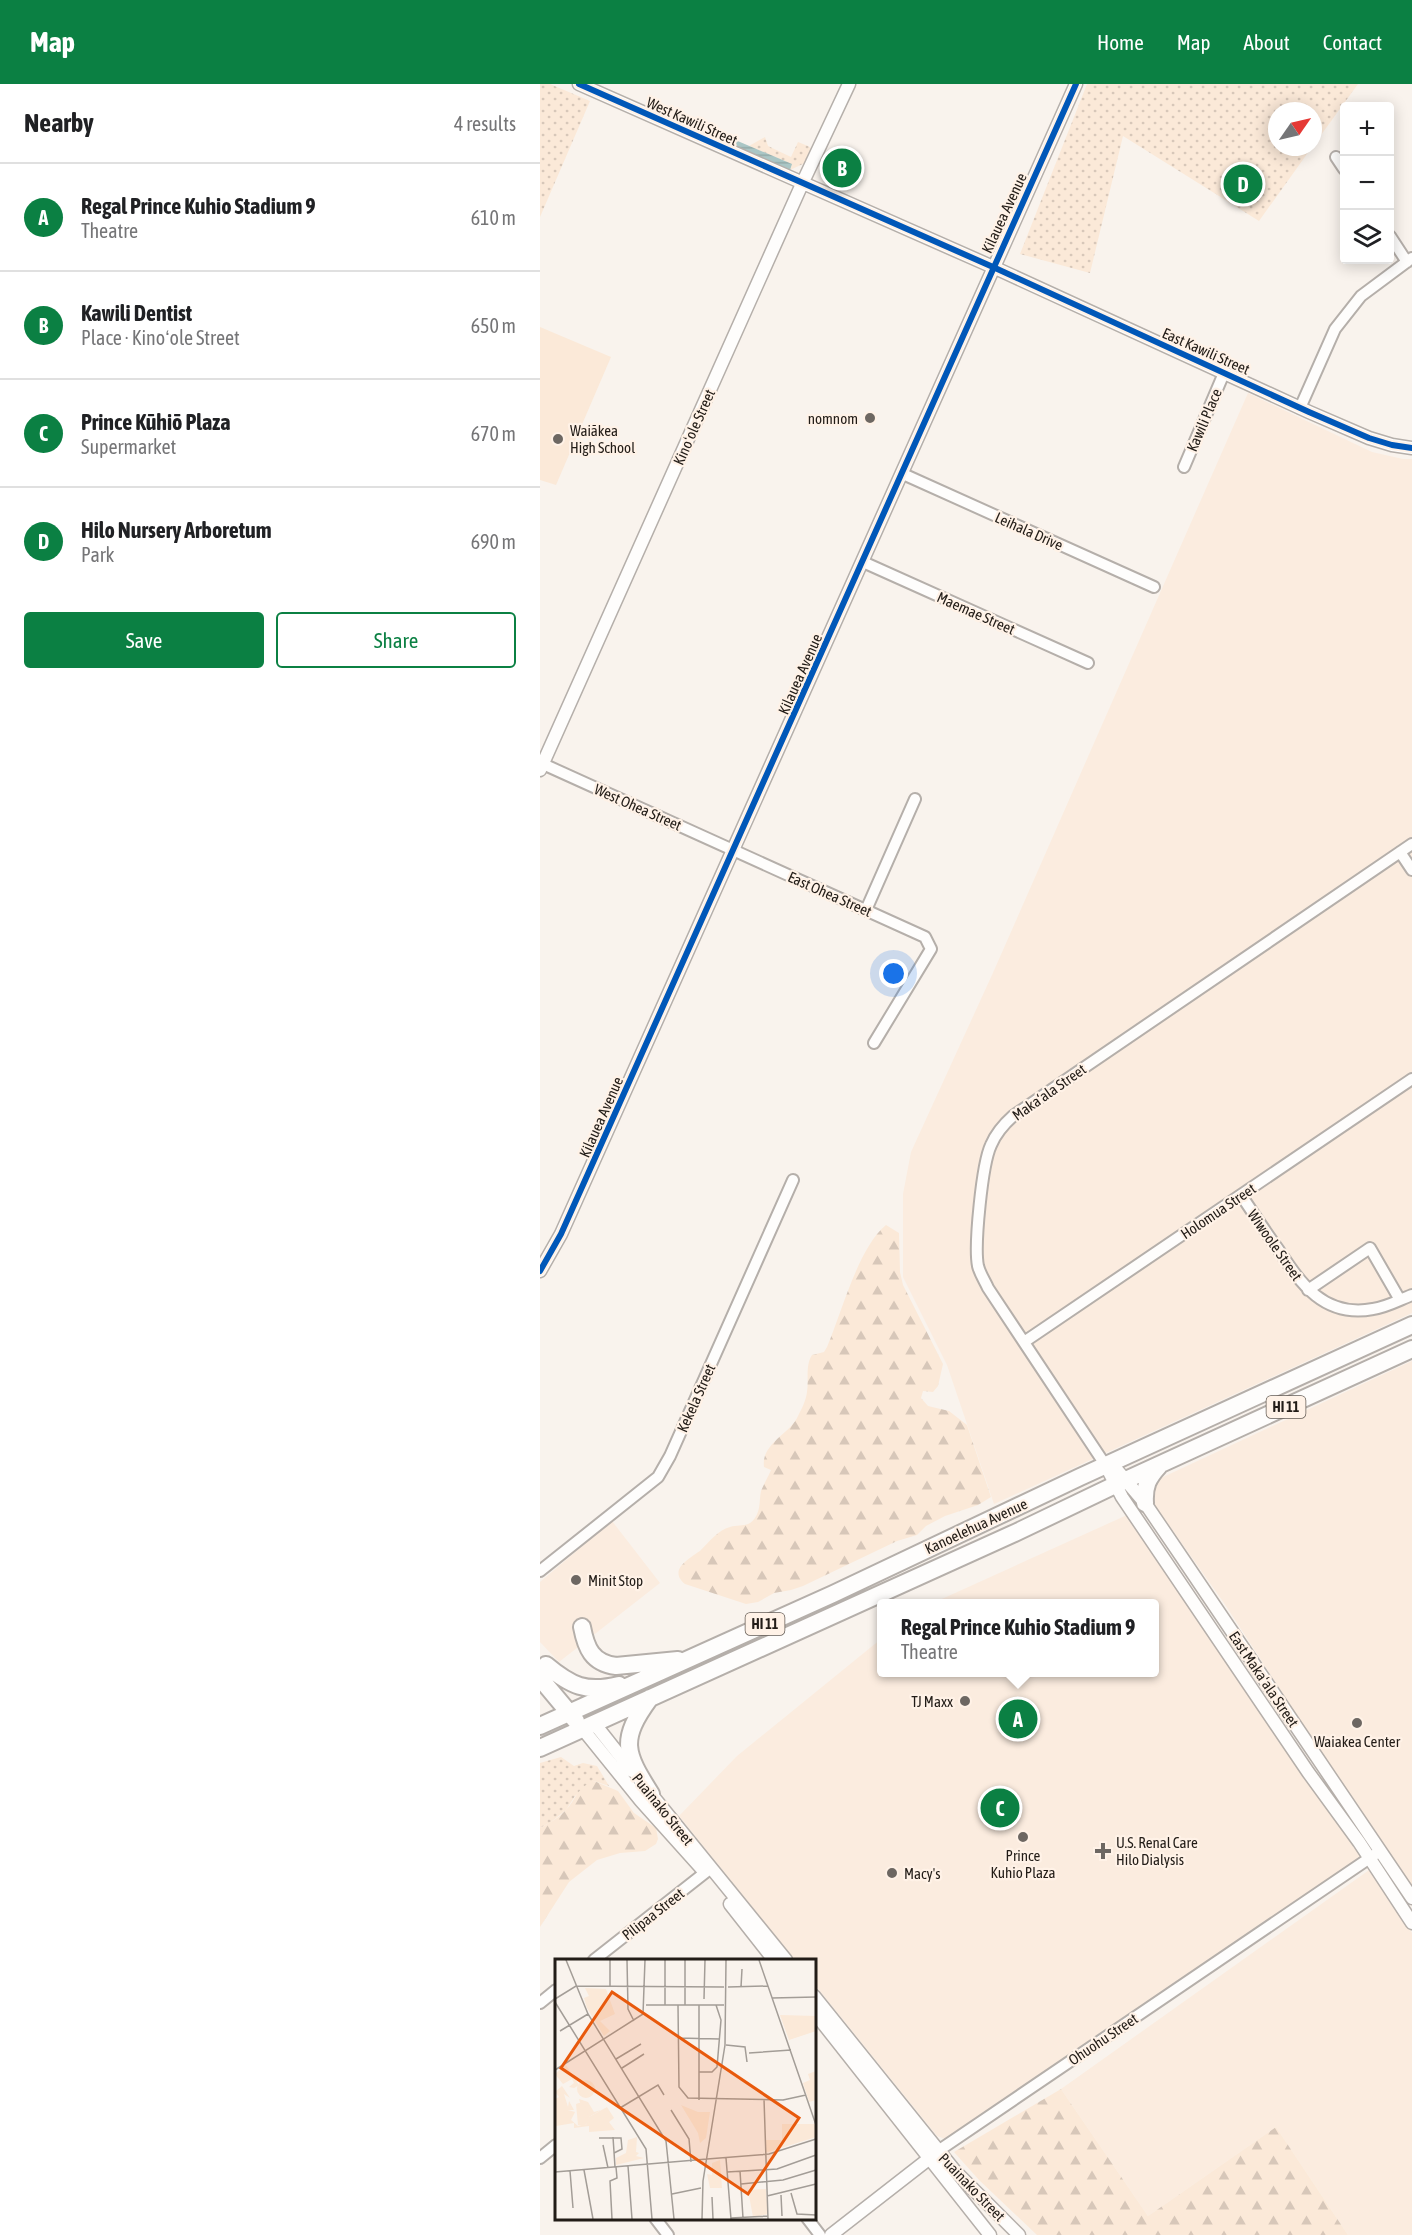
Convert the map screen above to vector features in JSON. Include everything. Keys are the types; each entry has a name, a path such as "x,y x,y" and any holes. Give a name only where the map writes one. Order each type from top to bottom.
{"highway":[{"name":"Kanoelehua Avenue","path":"540,1726 657,1675 1412,1325"},
{"name":"Kanoelehua Avenue","path":"540,1748 1006,1537 1120,1482 1412,1349"},
{"path":"1145,1503 1146,1483 1160,1465"},
{"path":"582,1627 587,1648 593,1656 606,1664 621,1665 691,1659"},
{"path":"542,1667 574,1685 588,1689 603,1689 657,1675"},
{"name":"Puainako Street","path":"542,1667 588,1726"},
{"path":"651,1697 633,1726 628,1746 633,1766 651,1794"}],"street":[{"name":"West Kawili Street","path":"579,84 993,267"},
{"name":"Kinoʻole Street","path":"542,767 802,184 849,84"},
{"name":"Kilauea Avenue","path":"540,1271 561,1234 734,851 1076,84"},
{"path":"1336,157 1340,163"},
{"path":"1300,408 1335,329 1361,296 1409,260 1394,242"},
{"name":"East Kawili Street","path":"993,267 1369,438 1412,448"},
{"name":"Kawili Place","path":"1184,467 1224,372"},
{"name":"Leihala Drive","path":"903,474 1154,587"},
{"name":"Maemae Street","path":"863,562 1088,663"},
{"name":"West Ohea Street","path":"542,767 734,851"},
{"path":"866,910 915,799"},
{"name":"Maka‘ala Street","path":"1108,1464 988,1288 978,1268 976,1247 984,1173 990,1146 1000,1127 1013,1116 1412,844"},
{"name":"East Ohea Street","path":"734,851 926,937 931,950 874,1043"},
{"path":"1400,852 1412,870"},
{"name":"Holomua Street","path":"1024,1342 1412,1079"},
{"name":"Kekela Street","path":"540,1571 658,1477 670,1456 793,1180"},
{"name":"Wiwoole Street","path":"1241,1195 1296,1277 1308,1290 1331,1305 1357,1310 1375,1309 1412,1294"},
{"path":"1308,1290 1370,1248 1400,1300"},
{"name":"East Makaʻala Street","path":"1108,1464 1163,1558 1308,1772 1412,1898"},
{"name":"East Makaʻala Street","path":"1120,1482 1145,1503 1375,1854 1412,1923"},
{"name":"Puainako Street","path":"588,1726 651,1794 773,1959"},
{"name":"Puainako Street","path":"588,1726 641,1801 708,1870 785,1959"},
{"name":"Ohuohu Street","path":"831,2235 934,2154 1375,1854"},
{"name":"Pilipaa Street","path":"600,1959 708,1870"},
{"path":"540,2003 555,1991"},
{"name":"Puainako Street","path":"816,1999 934,2154 990,2235"},
{"name":"Puainako Street","path":"816,2014 934,2154 1019,2235"},
{"path":"540,2158 555,2146"},
{"path":"657,2220 668,2235"},
{"path":"809,2220 820,2235"}],"shaded area":[{"path":"1248,393 1372,452 1412,459 1412,1313 994,1504 947,1365 903,1277 903,1194 911,1152 992,975"},
{"name":"Waiakea Center","path":"1412,1361 1412,1892 1224,1603 1149,1497 1152,1485 1161,1478"},
{"name":"Prince Kuhio Plaza","path":"1127,1515 1364,1858 945,2139 937,2136 816,1986 816,1959 794,1959 679,1816 737,1756 877,1642 877,1677 1159,1677 1159,1599 942,1599"},
{"path":"612,1521 660,1583 559,1662 540,1642 540,1582"},
{"path":"1372,1868 1412,1933 1412,2235 1348,2235 1276,2127 1148,2216 1061,2089"}],"green space":[{"path":"540,84 550,84 590,101 540,217"},
{"path":"1087,84 1358,84 1345,102 1340,102 1340,109 1322,134 1322,102 1268,102 1268,156 1306,156 1259,221 1123,136 1090,273 1020,254"},
{"path":"765,137 768,146 791,157 798,142 813,150 807,162 790,170 791,164 749,146"},
{"name":"Waiākea High School","path":"540,327 611,357 556,485 540,480"},
{"path":"886,1225 899,1233 900,1272 903,1285 943,1364 938,1386 933,1392 923,1391 921,1398 928,1406 949,1411 967,1425 991,1497 978,1505 945,1516 926,1526 917,1535 897,1541 803,1586 774,1593 758,1602 746,1604 685,1584 678,1573 687,1560 722,1531 750,1523 757,1515 761,1491 771,1470 764,1467 767,1452 797,1418 808,1387 810,1359 812,1355 824,1352 827,1347 859,1264 876,1235"},
{"path":"561,1757 574,1766 583,1763 597,1766 609,1786 594,1781 575,1796 566,1810 540,1828 540,1763"},
{"path":"594,1781 618,1791 634,1813 656,1828 658,1839 656,1844 645,1851 620,1853 597,1860 569,1882 540,1927 540,1828 553,1821 568,1807 580,1790"},
{"path":"1061,2089 1148,2216 1276,2127 1348,2235 1037,2235 979,2180 954,2152"}],"water":[{"path":"733,139 792,164 790,170 731,145"}],"cycle path":[{"path":"579,84 993,267 1309,412 1369,438 1412,448"},
{"path":"540,1271 561,1234 1076,84"}],"place":[{"name":"Kawili Dentist","path":"842,168"},
{"name":"Hilo Nursery Arboretum","path":"1243,184"},
{"name":"nomnom","path":"870,418"},
{"name":"Waiākea High School","path":"558,439"},
{"name":"Minit Stop","path":"576,1580"},
{"name":"TJ Maxx","path":"965,1701"},
{"name":"Regal Prince Kuhio Stadium 9","path":"1018,1719"},
{"name":"Waiakea Center","path":"1357,1723"},
{"name":"Prince Kūhiō Plaza","path":"1000,1808"},
{"name":"Prince Kuhio Plaza","path":"1023,1837"},
{"name":"U.S. Renal Care Hilo Dialysis","path":"1103,1851"},
{"name":"Macy's","path":"892,1873"}]}
